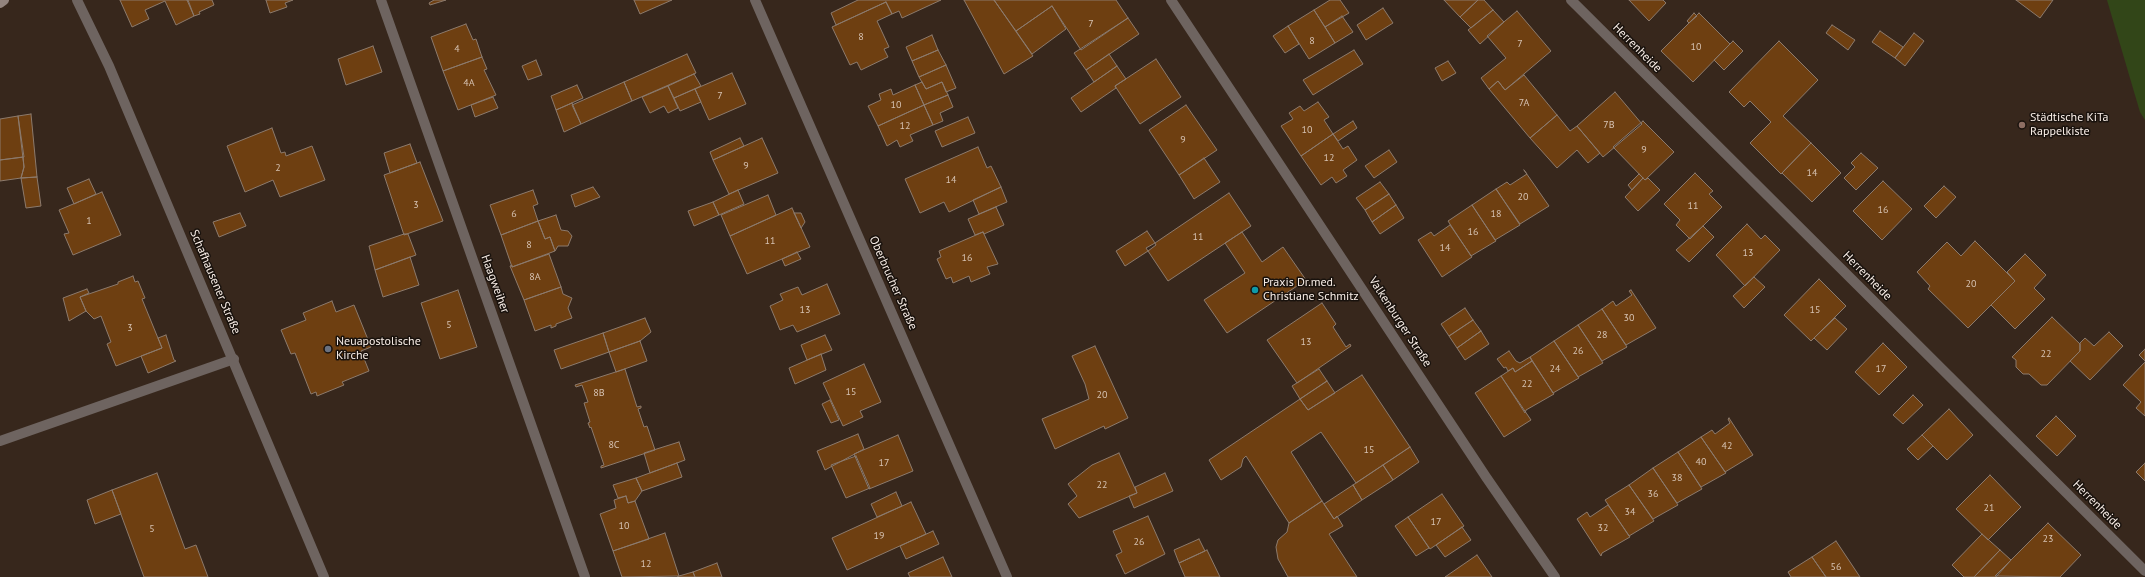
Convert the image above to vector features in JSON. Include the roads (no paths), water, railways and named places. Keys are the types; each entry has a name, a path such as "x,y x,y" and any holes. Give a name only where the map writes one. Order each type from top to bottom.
{"street":[{"path":"0,3 4,0"},
{"name":"Schafhausener Straße","path":"77,0 109,66 324,577"},
{"name":"Haagweiher","path":"380,0 586,577"},
{"name":"Oberbrucher Straße","path":"755,0 1007,577"},
{"name":"Valkenburger Straße","path":"1171,0 1486,478 1555,577"},
{"name":"Herrenheide","path":"1571,0 2145,571"},
{"path":"0,441 234,360"}],"place":[{"name":"Städtische KiTa Rappelkiste","path":"2022,125"},
{"name":"Praxis Dr.med. Christiane Schmitz","path":"1255,290"},
{"name":"Neuapostolische Kirche","path":"328,349"}]}
